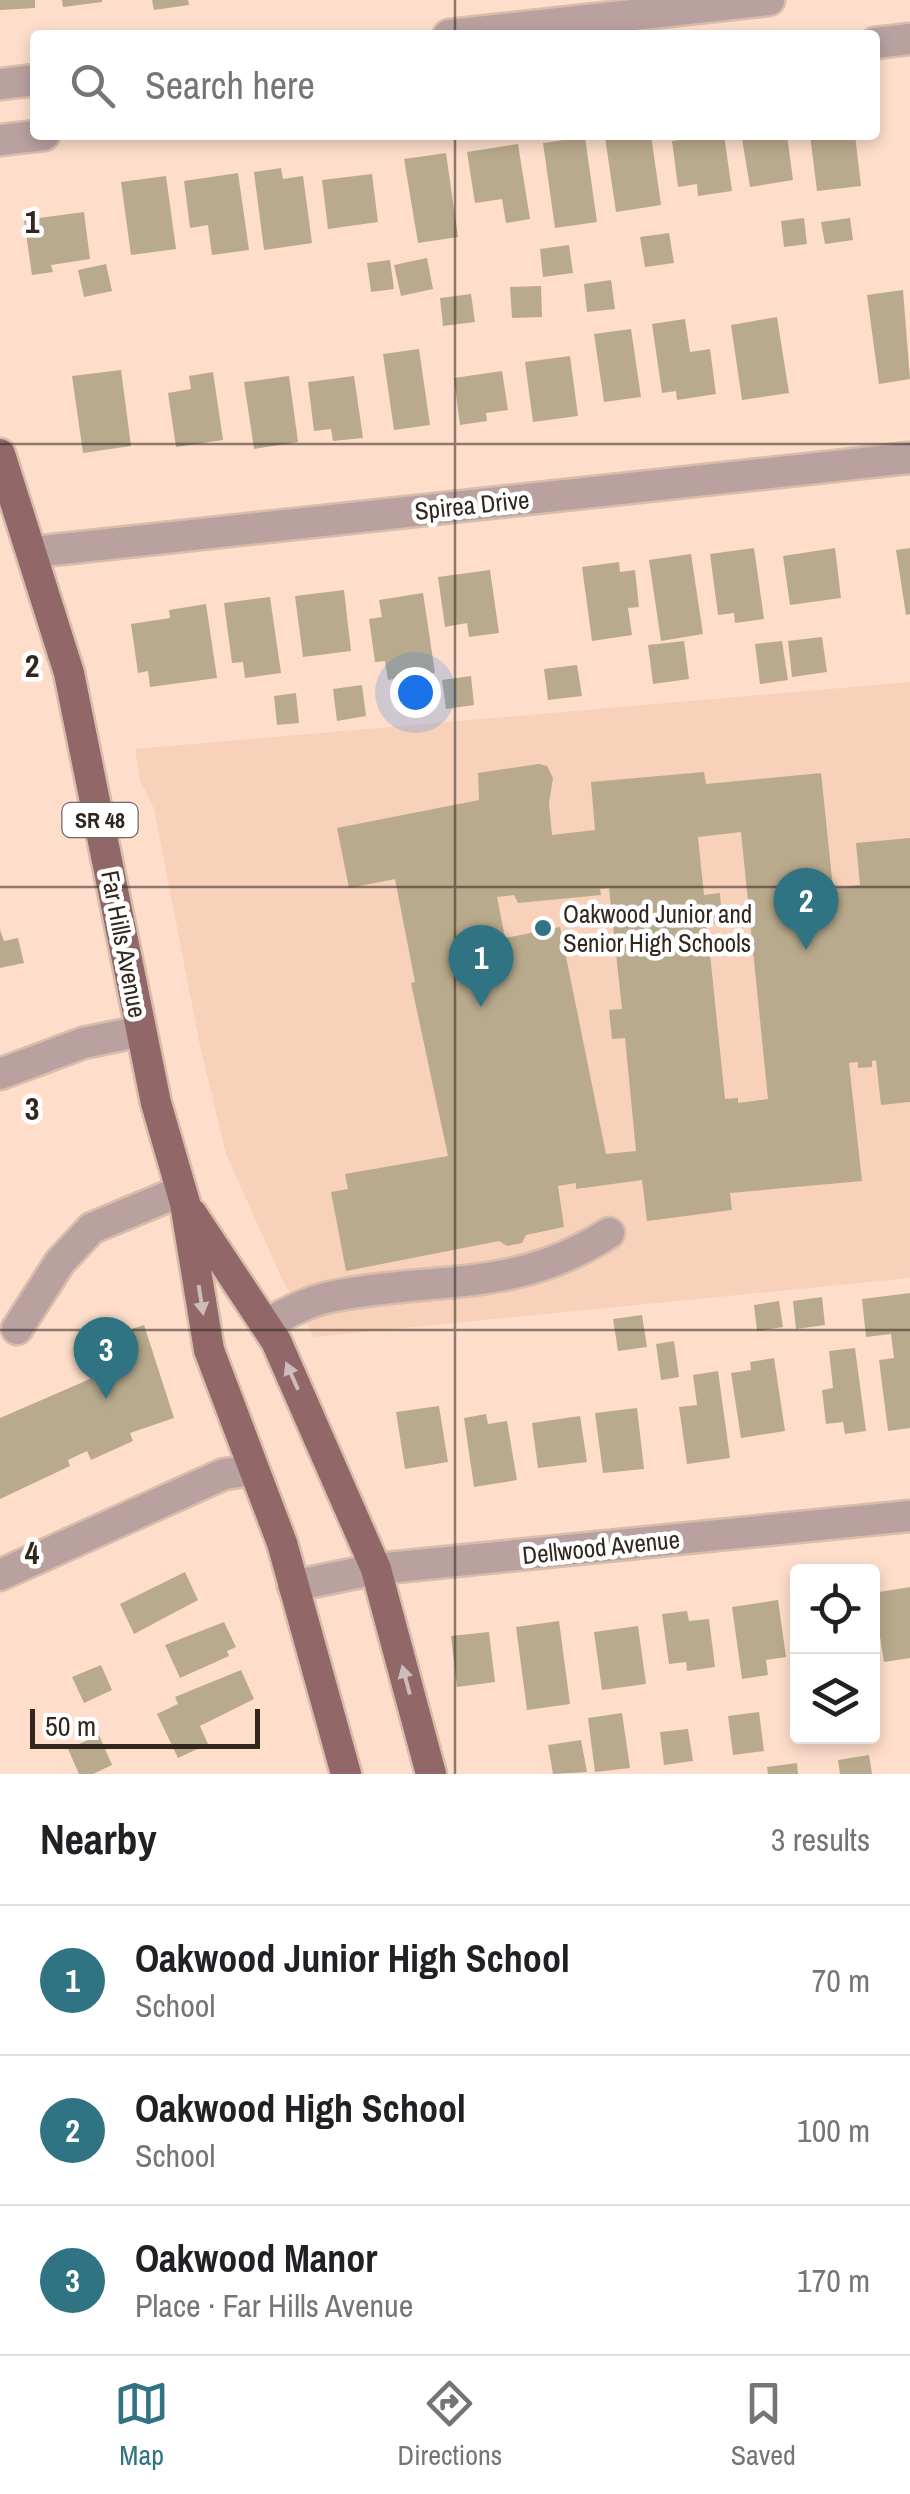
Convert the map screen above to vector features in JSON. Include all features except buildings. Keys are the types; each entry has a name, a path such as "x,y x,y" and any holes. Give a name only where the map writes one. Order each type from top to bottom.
{"main road":[{"name":"Far Hills Avenue","path":"0,454 69,672 141,1031 183,1197 209,1350 293,1586 346,1774"},
{"name":"Far Hills Avenue","path":"183,1197 266,1324 376,1569 431,1774"}],"street":[{"path":"495,30 770,0"},
{"path":"880,42 910,39"},
{"path":"0,84 30,81"},
{"path":"0,140 30,137"},
{"name":"Spirea Drive","path":"34,552 910,458"},
{"path":"0,1074 84,1043 141,1031"},
{"path":"18,1329 60,1262 92,1228 183,1197"},
{"path":"266,1324 329,1297 521,1274 562,1261 609,1233"},
{"path":"0,1575 224,1474 254,1470"},
{"name":"Dellwood Avenue","path":"293,1586 376,1569 910,1516"}],"shaded area":[{"name":"Oakwood Junior and Senior High Schools","path":"910,682 910,1278 314,1337 282,1279 226,1154 200,1046 154,809 140,780 135,749"}],"place":[{"name":"Oakwood Junior and Senior High Schools","path":"543,928"},
{"name":"Oakwood High School","path":"806,950"},
{"name":"Oakwood Junior High School","path":"481,1007"},
{"name":"Oakwood Manor","path":"106,1399"}]}
